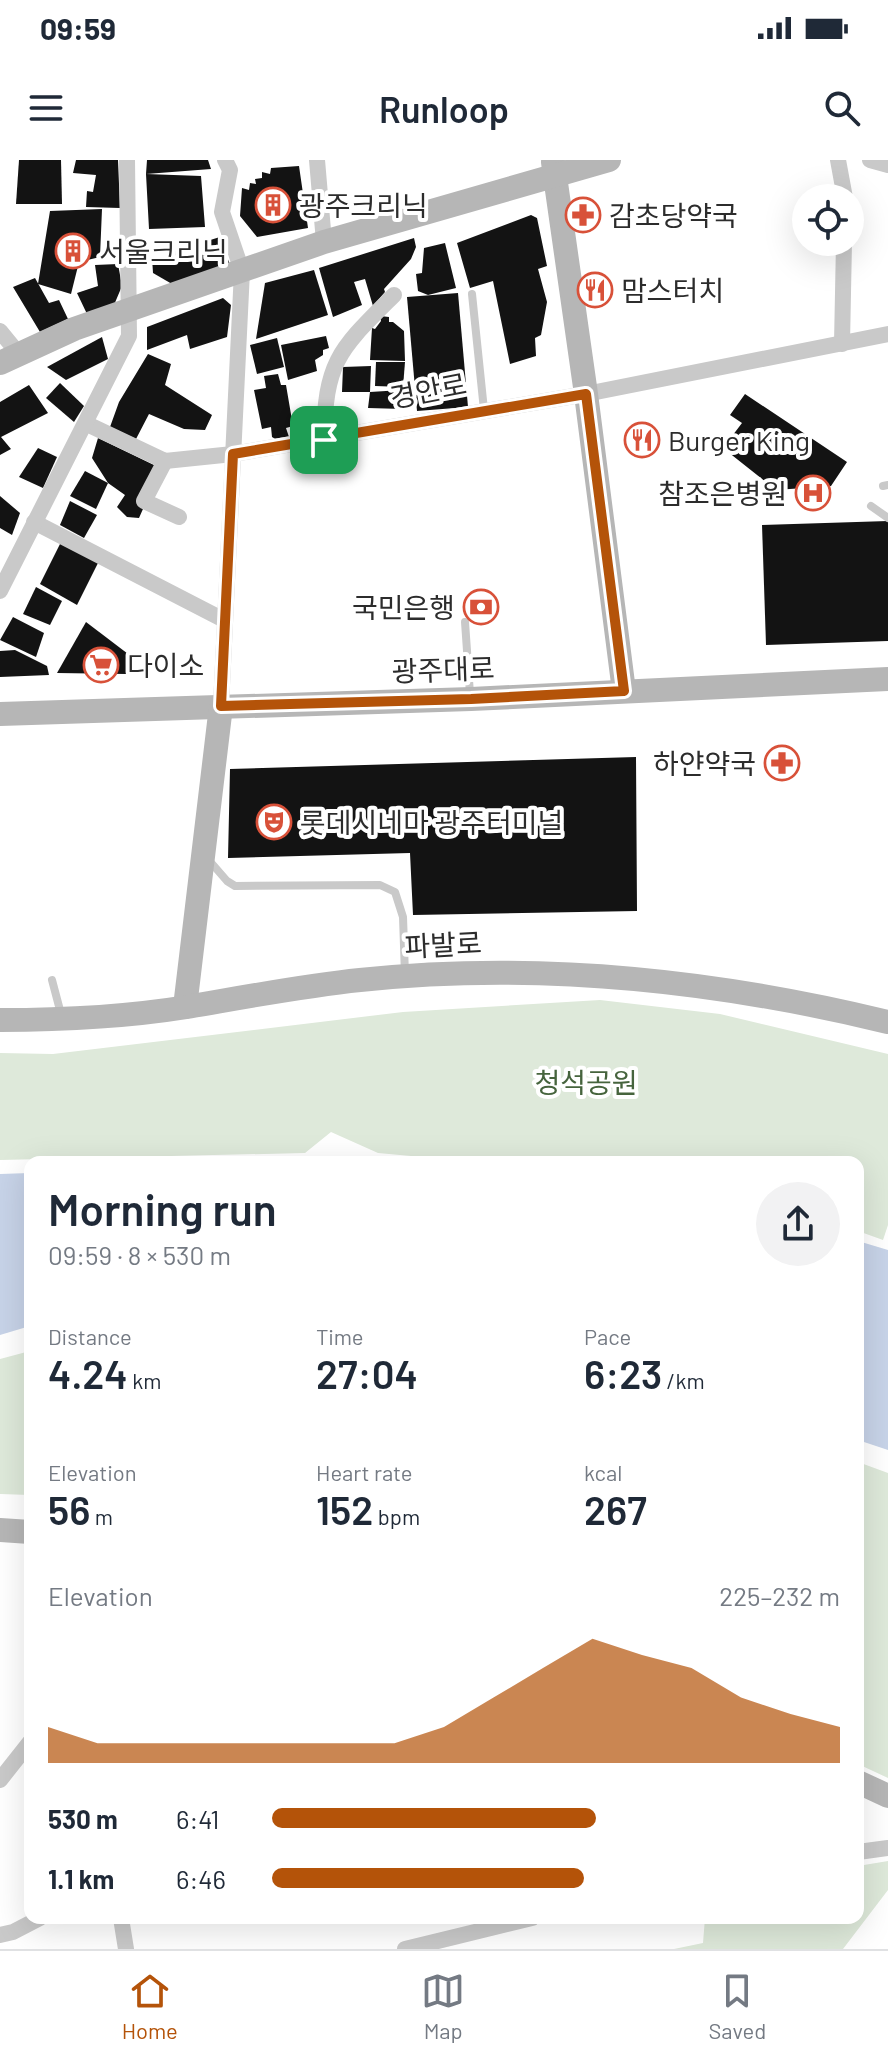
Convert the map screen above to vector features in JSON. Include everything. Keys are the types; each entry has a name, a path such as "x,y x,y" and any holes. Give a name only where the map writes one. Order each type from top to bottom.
{"street":[{"path":"0,591 129,336 127,160"},
{"path":"185,1007 221,706 242,271 222,212 230,170 227,160"},
{"path":"317,160 324,242"},
{"path":"0,331 9,358 127,309 324,242 553,168 609,160"},
{"path":"838,160 842,184"},
{"path":"870,160 888,165"},
{"path":"553,168 624,691"},
{"path":"842,344 844,256"},
{"path":"324,440 327,388 341,350 394,295"},
{"name":"경안로","path":"165,461 324,440 586,394 888,334"},
{"path":"87,424 165,461 144,501 179,517"},
{"path":"34,522 224,620"},
{"name":"광주대로","path":"0,714 471,699 888,679"},
{"name":"파발로","path":"0,1020 62,1019 185,1007 264,993 405,976 515,971 641,979 748,992 888,1022"},
{"path":"0,1530 24,1532"},
{"path":"0,1780 24,1750"},
{"path":"864,1785 888,1796"},
{"path":"864,1851 888,1848"},
{"path":"0,1935 28,1924"},
{"path":"122,1924 126,1949"},
{"path":"405,1949 507,1924"}],"lane":[{"path":"472,294 484,410"},
{"path":"871,506 888,518"},
{"path":"465,622 471,699"},
{"path":"204,854 218,872 235,886 380,885 395,892 403,917 405,976"},
{"path":"52,980 62,1019"}],"green space":[{"name":"청석공원","path":"600,1000 720,1014 888,1054 888,1225 883,1240 864,1233 864,1156 411,1156 378,1153 331,1132 305,1153 24,1156 24,1159 0,1160 0,1053 53,1054 403,1012"},
{"path":"24,1353 24,1495 0,1494 0,1359"},
{"path":"864,1464 888,1473 888,1778 864,1767"},
{"path":"888,1861 888,1890 864,1921 864,1865"},
{"path":"705,1924 862,1924 843,1949 674,1949 703,1943"}],"water":[{"path":"24,1173 24,1328 0,1335 0,1174"},
{"path":"864,1243 888,1250 888,1450 864,1442"}],"building":[{"path":"19,160 61,160 62,204 16,204"},
{"path":"76,160 118,160 120,208 86,207 87,191 93,192 96,175 73,173"},
{"path":"147,160 208,160 211,169 146,174"},
{"name":"광주크리닉","path":"299,166 308,228 257,237 240,216 242,188 249,190 250,183 256,184 255,179 262,178 262,172 270,174 271,168"},
{"path":"146,174 201,176 205,227 149,229"},
{"name":"서울크리닉","path":"102,209 100,257 79,262 71,294 38,284 50,211"},
{"path":"531,215 537,218 547,266 538,269 547,302 541,335 535,338 536,356 510,364 493,281 470,288 457,243"},
{"path":"220,237 230,265 172,284 153,273 152,258"},
{"path":"414,238 416,247 411,259 373,306 365,279 354,282 362,305 333,317 319,268"},
{"path":"445,243 456,288 428,295 418,291 416,274 422,273 424,248"},
{"path":"118,264 122,286 114,305 87,314 77,293 98,286 95,265"},
{"path":"314,270 328,315 256,339 265,283"},
{"path":"35,278 49,303 59,300 68,319 40,332 13,287"},
{"path":"458,293 468,407 417,411 407,297"},
{"path":"223,298 231,305 227,337 190,349 187,335 147,350 147,327"},
{"path":"380,316 389,317 389,322 404,331 405,361 370,360 372,328 375,329 381,321"},
{"path":"326,336 329,348 315,360 317,371 288,380 281,345"},
{"path":"102,337 108,359 66,380 47,367"},
{"path":"277,338 284,367 257,374 250,345"},
{"path":"148,354 171,364 165,385 212,415 205,430 184,429 149,414 136,439 110,427 119,402"},
{"path":"376,362 405,362 403,387 375,386"},
{"path":"371,366 370,392 342,392 343,367"},
{"path":"278,374 281,385 286,385 293,426 286,428 289,437 277,440 272,437 271,427 262,429 254,390 266,388 264,376"},
{"path":"60,383 84,406 74,422 46,398"},
{"path":"29,385 48,413 1,437 11,449 0,455 0,402"},
{"path":"402,390 403,409 368,408 370,392"},
{"path":"745,394 847,462 831,486 776,490 723,448 742,423 730,415"},
{"path":"98,438 156,466 158,475 139,518 127,517 117,507 125,495 108,483 92,458"},
{"path":"38,448 57,457 43,488 19,477"},
{"path":"85,471 108,483 96,509 70,496"},
{"path":"0,496 20,513 12,535 0,528"},
{"path":"70,501 97,515 84,538 60,525"},
{"name":"참조은병원","path":"888,521 888,641 766,645 762,525"},
{"path":"61,542 98,563 77,605 40,584"},
{"path":"36,587 62,601 50,625 23,614"},
{"path":"13,617 44,633 36,657 0,640"},
{"path":"86,622 136,660 126,674 57,673"},
{"path":"15,650 47,666 49,675 0,677 0,651"},
{"path":"636,757 637,911 413,915 410,853 228,858 230,769"}],"place":[{"name":"광주크리닉","path":"273,205"},
{"name":"감초당약국","path":"583,215"},
{"name":"서울크리닉","path":"73,251"},
{"name":"맘스터치","path":"595,290"},
{"name":"Burger King","path":"642,440"},
{"name":"참조은병원","path":"813,493"},
{"name":"국민은행","path":"481,607"},
{"name":"다이소","path":"101,665"},
{"name":"하얀약국","path":"782,763"},
{"name":"롯데시네마 광주터미널","path":"274,822"}],"route":[{"path":"586,394 624,691 221,706 233,454 324,440 586,394"}]}
